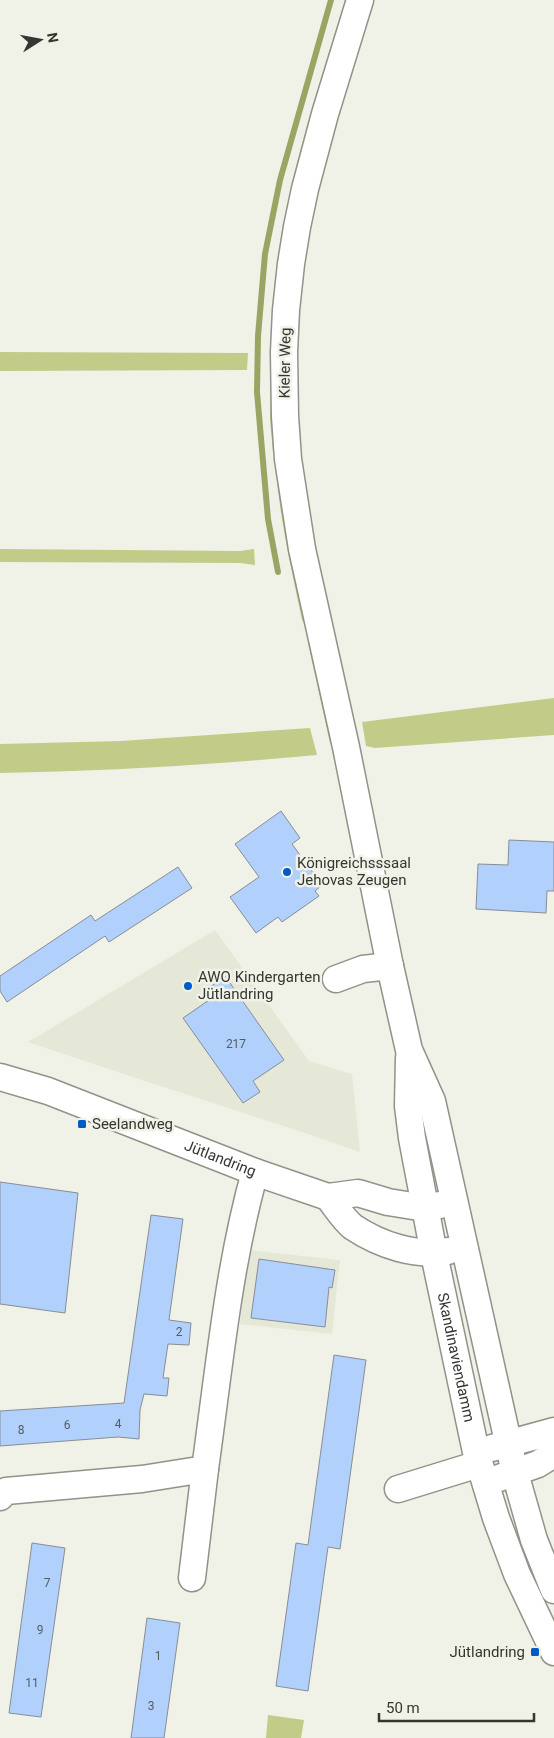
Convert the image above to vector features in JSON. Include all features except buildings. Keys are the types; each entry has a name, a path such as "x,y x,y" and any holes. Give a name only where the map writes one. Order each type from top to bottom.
{"street":[{"name":"Kieler Weg","path":"342,729 302,549 294,501 285,416 284,352 290,264 305,189 360,0"},
{"name":"Skandinaviendamm","path":"342,729 409,1050 432,1101 515,1473 534,1540 554,1590"},
{"path":"336,979 363,969 390,966"},
{"name":"Skandinaviendamm","path":"409,1050 408,1106 425,1208 479,1467 516,1574 554,1652"},
{"name":"Jütlandring","path":"0,1077 79,1102 255,1172 328,1198 358,1193 388,1202 425,1208 454,1203"},
{"path":"192,1578 205,1468 231,1288 245,1207 255,1172"},
{"name":"Jütlandring","path":"328,1198 352,1226 393,1248 434,1254 464,1248"},
{"path":"398,1489 479,1467 508,1443 554,1431"},
{"path":"479,1467 515,1473 538,1464 554,1454"},
{"path":"0,1497 6,1491 142,1479 205,1468"}],"shaded area":[{"name":"AWO Kindergarten Jütlandring","path":"215,930 309,1061 352,1074 360,1152 28,1042"},
{"path":"248,1250 340,1260 332,1334 240,1324"}],"green space":[{"path":"345,0 349,0 274,339 271,339 277,262 291,188"},
{"path":"0,352 248,353 247,370 0,371"},
{"path":"271,360 273,361 276,452 273,452 270,420"},
{"path":"276,471 279,471 307,624 305,625 302,620 287,546"},
{"path":"0,549 240,551 254,549 255,565 240,563 0,562"},
{"path":"310,642 333,742 330,743 308,643"},
{"path":"554,698 554,735 375,748 366,746 362,722"},
{"path":"310,728 317,755 158,767 0,773 0,744 121,741"},
{"path":"268,1715 304,1720 301,1738 266,1738"}],"waterway":[{"path":"278,572 268,519 257,392 258,336 265,254 280,180 331,0"}],"place":[{"name":"Königreichsssaal Jehovas Zeugen","path":"287,872"},
{"name":"AWO Kindergarten Jütlandring","path":"188,986"},
{"name":"Seelandweg","path":"82,1124"},
{"name":"Jütlandring","path":"535,1652"}]}
